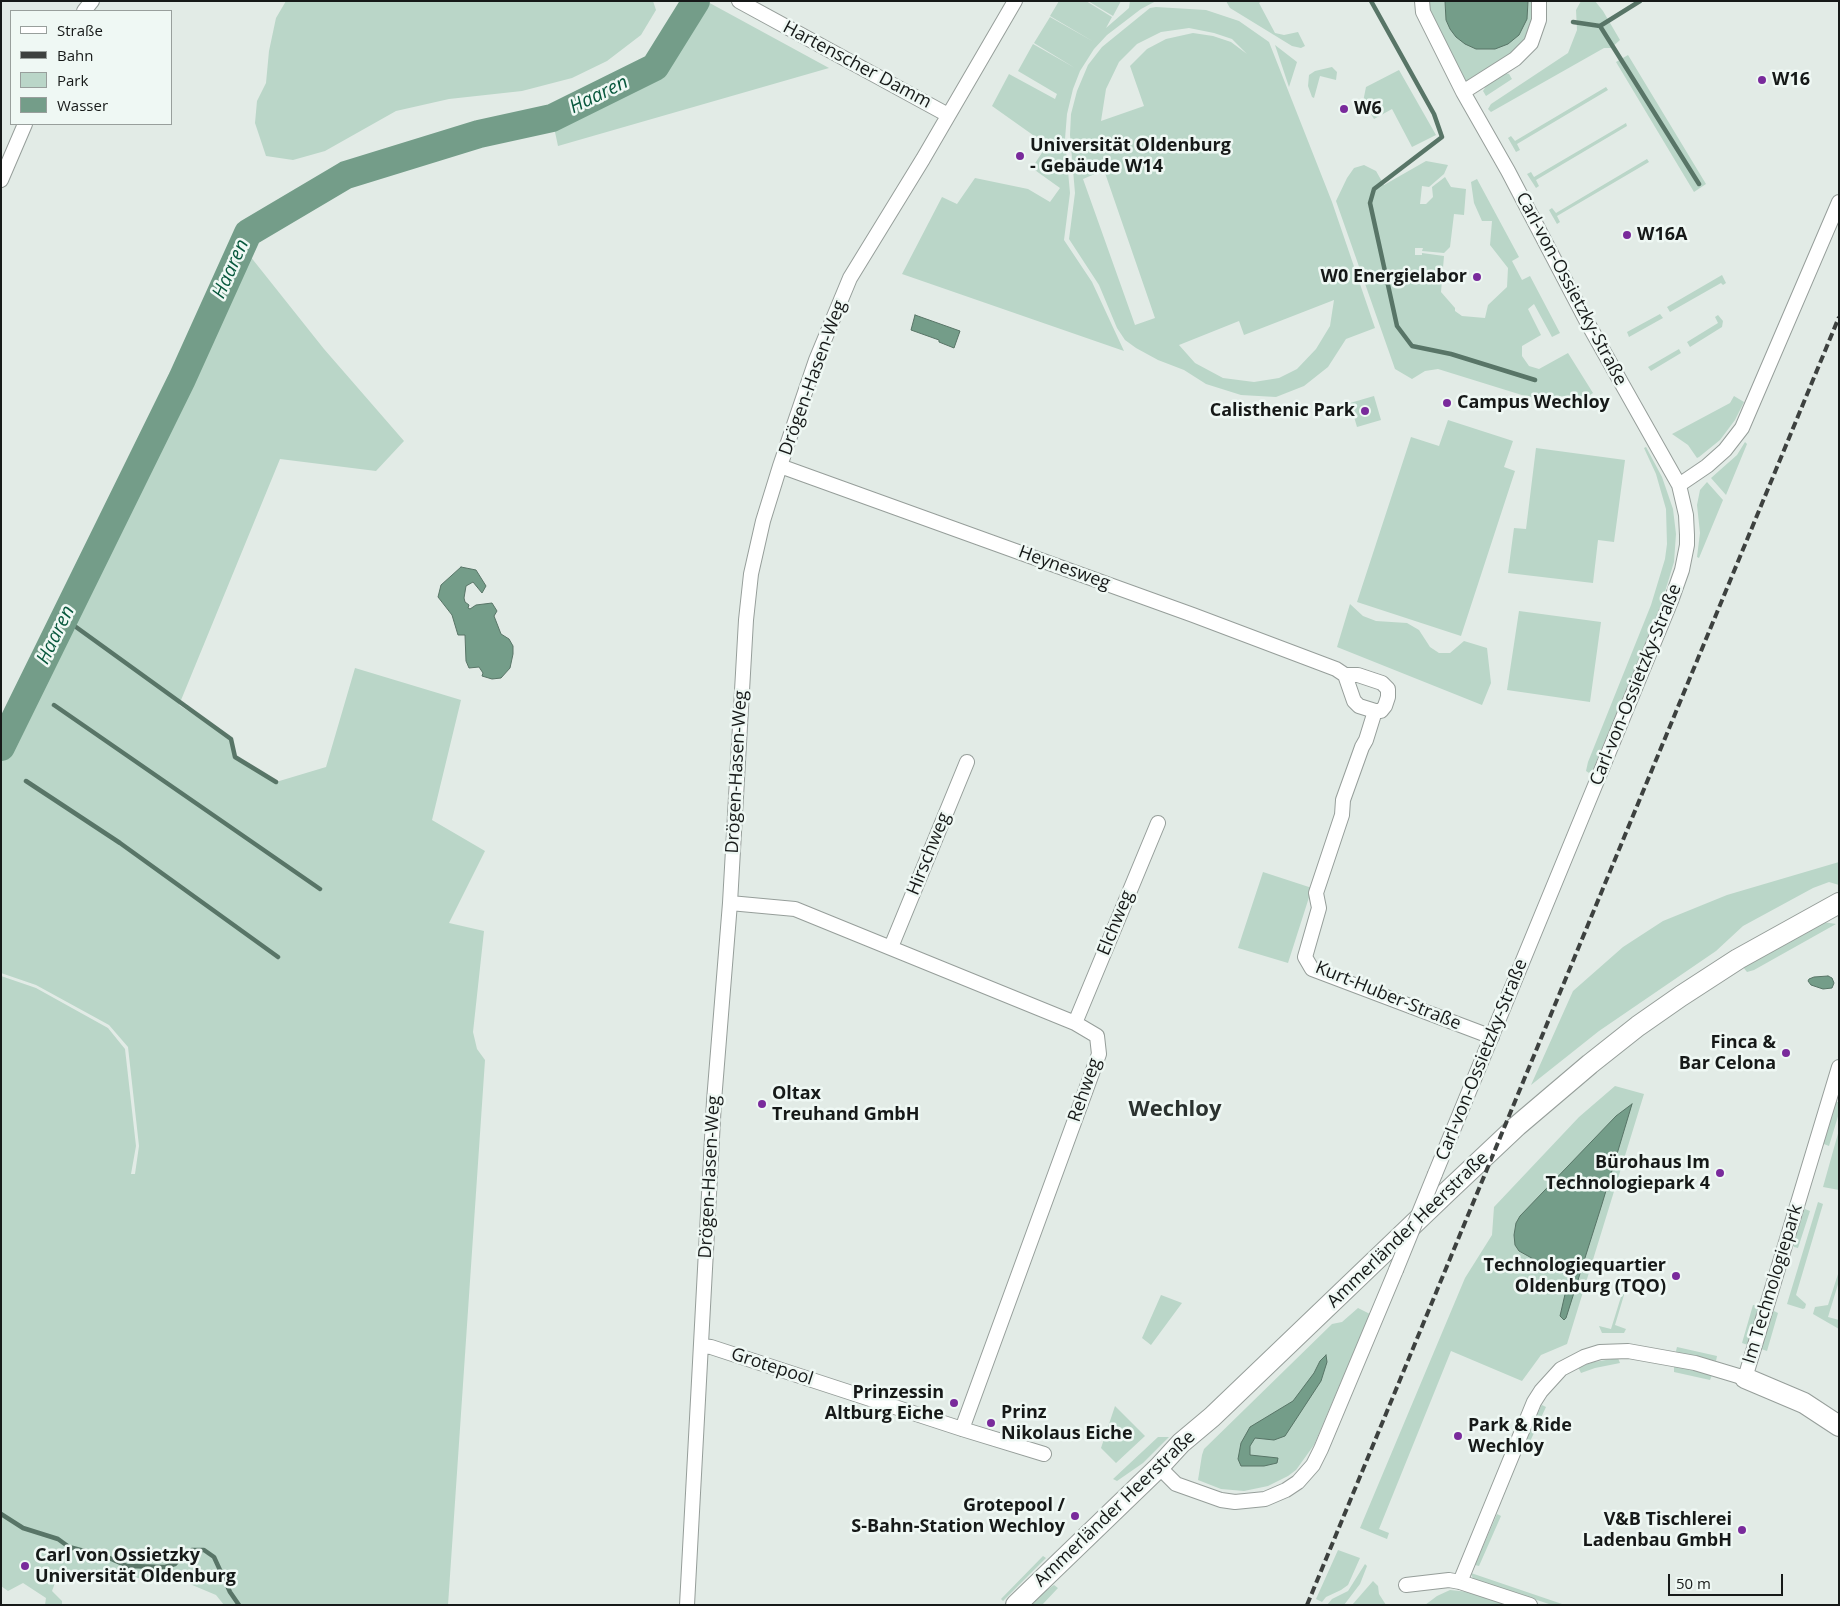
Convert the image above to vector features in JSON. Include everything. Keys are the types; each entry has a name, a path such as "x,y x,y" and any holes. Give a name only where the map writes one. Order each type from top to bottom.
{"street":[{"name":"Hartenscher Damm","path":"739,1 948,115"},
{"name":"Drögen-Hasen-Weg","path":"687,1605 714,1101 730,903 746,620 751,574 763,522 780,466 816,360 850,278 1015,1"},
{"name":"Carl-von-Ossietzky-Straße","path":"1159,1467 1176,1484 1221,1500 1235,1502 1265,1500 1298,1482 1313,1465 1396,1270 1682,570 1687,545 1687,525 1679,485 1587,322 1508,171 1463,92 1423,12 1422,1"},
{"path":"1463,92 1515,59 1531,44 1539,20 1539,1"},
{"path":"1,180 25,125"},
{"path":"1679,485 1707,466 1725,450 1742,428 1839,202"},
{"name":"Heynesweg","path":"780,466 1184,612 1336,669 1345,675 1358,675 1382,684 1388,689 1388,697 1381,711 1374,712"},
{"path":"1345,675 1354,701 1359,706 1374,712"},
{"name":"Kurt-Huber-Straße","path":"1374,712 1366,740 1343,800 1342,815 1316,893 1319,908 1304,958 1312,969 1492,1037"},
{"name":"Hirschweg","path":"891,947 967,762"},
{"name":"Elchweg","path":"1075,1023 1158,823"},
{"name":"Rehweg","path":"730,903 795,909 1075,1023 1097,1036 1099,1054 962,1429"},
{"name":"Ammerländer Heerstraße","path":"1016,1605 1159,1467 1181,1443 1259,1372 1517,1126 1590,1064 1638,1026 1681,996 1738,959 1839,903"},
{"name":"Im Technologiepark","path":"1460,1582 1534,1402 1541,1390 1561,1369 1584,1357 1600,1352 1628,1351 1695,1363 1745,1378 1839,1067"},
{"name":"Grotepool","path":"701,1346 711,1347 1044,1454"},
{"path":"1745,1378 1804,1403 1839,1426"},
{"path":"1406,1585 1449,1580 1530,1605"}],"green space":[{"path":"286,1 653,1 656,10 641,35 607,61 572,78 522,91 449,99 396,111 325,151 293,160 266,156 255,123 257,101 266,83 269,51 276,18"},
{"path":"696,1 706,1 829,68 558,146 552,118 655,67"},
{"path":"1059,1 1086,1 1112,17 1106,28 1129,8 1130,1 1156,1 1141,9 1107,35 1094,49 1080,71 1067,114 1065,139 1070,193 1064,240 1092,282 1124,351 902,274 942,197 957,204 975,178 1028,189 1050,202 1060,188 1032,168 1047,145 992,106 1009,74 1055,99 1057,94 1018,71 1033,44 1075,68 1034,43 1050,17 1094,42 1050,16"},
{"path":"1088,1 1121,1 1113,16"},
{"path":"1226,1 1262,1 1259,3 1275,33 1284,35 1298,32 1305,46 1301,48 1292,46 1230,8"},
{"path":"1422,1 1445,1 1446,20 1450,29 1527,19 1528,1 1539,1 1531,43 1463,92"},
{"path":"1581,1 1595,1 1620,40 1611,48 1604,48 1491,112 1488,109 1491,104 1568,53 1577,30 1576,10"},
{"path":"1150,8 1206,10 1239,21 1269,42 1332,202 1375,328 1346,339 1328,367 1304,386 1276,397 1241,395 1206,384 1184,370 1158,360 1125,340 1117,328 1099,285 1069,239 1075,193 1070,135 1071,114 1077,91 1088,65 1102,47","holes":["1189,28 1232,39 1247,54 1231,42 1213,36 1193,33 1166,39 1147,49 1130,66 1144,106 1101,121 1106,89 1119,62 1137,44 1161,32","1104,170 1155,318 1135,325 1083,179","1334,300 1330,326 1316,349 1297,369 1279,378 1254,382 1223,378 1195,363 1179,345 1239,321 1244,335"]},
{"path":"1275,45 1297,62 1289,87"},
{"path":"1628,55 1706,184 1694,192 1616,62"},
{"path":"1332,67 1337,72 1336,80 1320,76 1314,98 1312,97 1308,86 1309,75 1315,71"},
{"path":"1399,70 1436,135 1412,147 1392,109 1374,119 1363,102 1366,87"},
{"path":"1505,73 1509,74 1512,79 1486,96 1483,91 1486,86"},
{"path":"1606,87 1608,90 1517,144 1520,150 1516,152 1508,138 1511,136 1515,141"},
{"path":"1626,123 1627,126 1536,180 1539,186 1536,188 1527,174 1531,172 1534,177"},
{"path":"1647,159 1649,162 1557,216 1560,222 1557,224 1549,210 1552,208 1556,213"},
{"path":"1426,161 1448,165 1444,174 1429,187 1422,186 1420,204 1426,204 1433,197 1432,187 1445,177 1451,187 1466,189 1464,215 1454,214 1450,247 1444,253 1422,251 1423,248 1415,248 1415,255 1422,255 1422,253 1444,256 1441,292 1455,308 1455,311 1462,316 1485,318 1488,305 1507,287 1508,268 1490,245 1492,221 1482,221 1474,203 1471,182 1477,179 1519,257 1512,261 1522,280 1530,276 1560,333 1552,337 1534,304 1528,309 1541,335 1522,346 1522,356 1529,366 1539,369 1568,353 1593,393 1581,401 1567,396 1540,398 1525,396 1438,369 1425,371 1412,379 1395,369 1336,201 1354,168 1364,165 1376,171 1384,185"},
{"path":"242,246 324,349 404,441 376,471 280,459 179,705 231,739 235,757 276,782 326,767 355,668 461,700 432,820 485,851 449,923 484,931 473,1032 477,1049 485,1060 448,1605 224,1605 216,1595 185,1582 137,1578 75,1578 62,1575 64,1579 55,1583 52,1591 62,1601 62,1605 45,1605 46,1598 23,1583 8,1591 1,1586 1,976 36,988 108,1028 125,1049 136,1146 131,1174 135,1174 139,1146 128,1047 109,1025 36,985 1,973 1,747"},
{"path":"1722,275 1726,283 1723,285 1721,283 1670,312 1667,307"},
{"path":"1660,314 1663,318 1629,337 1627,332"},
{"path":"1718,315 1723,321 1722,327 1690,347 1687,342 1718,323 1715,317"},
{"path":"1679,349 1681,353 1651,371 1648,367"},
{"name":"Calisthenic Park","path":"1374,396 1381,420 1357,427 1350,403"},
{"path":"1734,396 1744,402 1735,420 1720,440 1699,457 1697,458 1688,445 1672,434 1730,403"},
{"path":"1448,420 1513,441 1504,467 1515,471 1461,636 1357,602 1411,437 1439,446"},
{"path":"1745,442 1747,444 1726,495 1711,478 1737,455"},
{"path":"1646,447 1662,477 1673,509 1676,534 1674,562 1661,605 1593,770 1589,773 1586,771 1588,762 1651,605 1665,559 1667,544 1666,509 1656,474 1644,448"},
{"path":"1536,448 1625,460 1614,542 1598,540 1593,583 1508,573 1514,528 1526,529"},
{"path":"1707,482 1723,500 1699,558 1697,557 1700,533 1697,505 1700,490"},
{"path":"1350,604 1363,616 1376,621 1407,623 1419,630 1430,647 1439,653 1450,653 1464,641 1487,648 1491,683 1482,705 1337,647"},
{"path":"1519,611 1601,622 1590,702 1507,690"},
{"path":"1839,862 1839,885 1829,882 1813,888 1743,926 1716,951 1599,1031 1531,1085 1573,991 1623,947 1663,921 1727,895"},
{"path":"1263,872 1312,888 1288,963 1238,948"},
{"path":"1823,922 1836,924 1754,970 1747,972 1742,966"},
{"path":"1615,1086 1644,1094 1567,1344 1541,1355 1522,1381 1451,1351 1379,1529 1389,1533 1387,1539 1360,1528 1465,1278 1492,1235 1494,1207 1579,1117"},
{"path":"1836,1102 1839,1102 1839,1113 1829,1146 1824,1144 1824,1142"},
{"path":"1839,1130 1839,1190 1823,1187"},
{"path":"1818,1202 1823,1204 1796,1295 1806,1304 1803,1309 1787,1304"},
{"path":"1805,1209 1810,1211 1798,1248 1793,1245"},
{"path":"1839,1271 1839,1281 1828,1317 1839,1320 1839,1329 1813,1314 1815,1307 1828,1305"},
{"path":"1625,1284 1627,1285 1615,1325 1626,1329 1624,1333 1602,1333 1599,1326 1611,1329"},
{"path":"1161,1295 1182,1303 1151,1345 1142,1338"},
{"path":"1753,1305 1758,1306 1759,1309 1748,1345 1742,1343"},
{"path":"1358,1308 1370,1314 1314,1445 1296,1470 1268,1486 1244,1491 1221,1489 1198,1480 1204,1449 1332,1324 1342,1322"},
{"path":"1774,1311 1778,1313 1767,1351 1761,1349"},
{"path":"1677,1347 1717,1356 1716,1361 1677,1353"},
{"path":"1618,1358 1620,1363 1581,1373 1579,1369 1579,1367 1594,1362"},
{"path":"1677,1366 1712,1375 1710,1380 1674,1372 1674,1367"},
{"path":"1542,1405 1546,1407 1527,1448 1524,1445"},
{"path":"1115,1406 1145,1436 1116,1463 1101,1448"},
{"path":"1158,1437 1169,1437 1143,1463 1117,1481 1113,1479"},
{"path":"1497,1514 1501,1516 1479,1566 1475,1565"},
{"path":"1338,1550 1360,1558 1348,1585 1326,1597 1322,1602 1316,1599"},
{"path":"1043,1556 1046,1558 1003,1601 1001,1599"},
{"path":"1365,1564 1367,1566 1360,1584 1344,1605 1327,1605 1332,1599 1348,1591"},
{"path":"1471,1573 1565,1605 1552,1605 1473,1579"},
{"path":"1373,1581 1378,1586 1379,1594 1386,1605 1352,1605"},
{"path":"1054,1585 1058,1588 1042,1605 1024,1605"},
{"path":"1450,1590 1469,1592 1507,1605 1425,1605 1437,1596"}],"water":[{"path":"1445,1 1528,1 1527,19 1519,35 1508,44 1495,49 1476,49 1465,44 1450,29 1446,20"},
{"path":"915,315 960,331 954,348 939,342 939,340 911,330"},
{"path":"461,567 476,570 486,586 482,593 473,582 466,586 464,598 465,602 469,605 468,608 492,603 497,611 494,616 501,634 509,639 513,646 510,668 501,678 492,679 482,676 483,673 479,667 469,668 466,661 465,635 458,635 452,615 438,597 441,585"},
{"path":"1828,976 1832,978 1834,983 1832,988 1823,989 1811,985 1808,981 1814,977"},
{"path":"1632,1104 1564,1320 1560,1316 1569,1277 1565,1273 1519,1251 1515,1245 1516,1223 1520,1216 1616,1116"},
{"path":"1326,1355 1327,1362 1321,1381 1285,1436 1274,1440 1255,1438 1250,1446 1250,1455 1278,1458 1277,1463 1264,1466 1241,1466 1238,1459 1241,1443 1250,1427 1293,1401"}],"waterway":[{"name":"Haaren","path":"1,747 182,379 248,233 346,175 479,134 552,118 655,67 696,1"},
{"path":"1371,1 1434,114 1442,137 1374,189 1370,203 1397,326 1412,346 1451,354 1535,380"},
{"path":"1600,26 1640,1"},
{"path":"1573,22 1600,26 1699,184"},
{"path":"76,627 231,739 235,757 276,782"},
{"path":"54,705 320,889"},
{"path":"26,781 120,843 278,957"},
{"path":"1,1514 23,1528 58,1539 69,1547 107,1557 127,1566 165,1567 175,1564 182,1556 192,1550 204,1550 214,1557 230,1592 239,1605"}],"railway":[{"path":"1307,1605 1839,317"}],"place":[{"name":"W16","path":"1762,80"},
{"name":"W6","path":"1344,109"},
{"name":"Universität Oldenburg - Gebäude W14","path":"1020,156"},
{"name":"W16A","path":"1627,235"},
{"name":"W0 Energielabor","path":"1477,277"},
{"name":"Campus Wechloy","path":"1447,403"},
{"name":"Calisthenic Park","path":"1365,411"},
{"name":"Finca & Bar Celona","path":"1786,1053"},
{"name":"Oltax Treuhand GmbH","path":"762,1104"},
{"name":"Bürohaus Im Technologiepark 4","path":"1720,1173"},
{"name":"Technologiequartier Oldenburg (TQO)","path":"1676,1276"},
{"name":"Prinzessin Altburg Eiche","path":"954,1403"},
{"name":"Prinz Nikolaus Eiche","path":"991,1423"},
{"name":"Park & Ride Wechloy","path":"1458,1436"},
{"name":"Grotepool / S-Bahn-Station Wechloy","path":"1075,1516"},
{"name":"V&B Tischlerei Ladenbau GmbH","path":"1742,1530"},
{"name":"Carl von Ossietzky Universität Oldenburg","path":"25,1566"}],"district":[{"name":"Wechloy","path":"1175,1110"}]}
